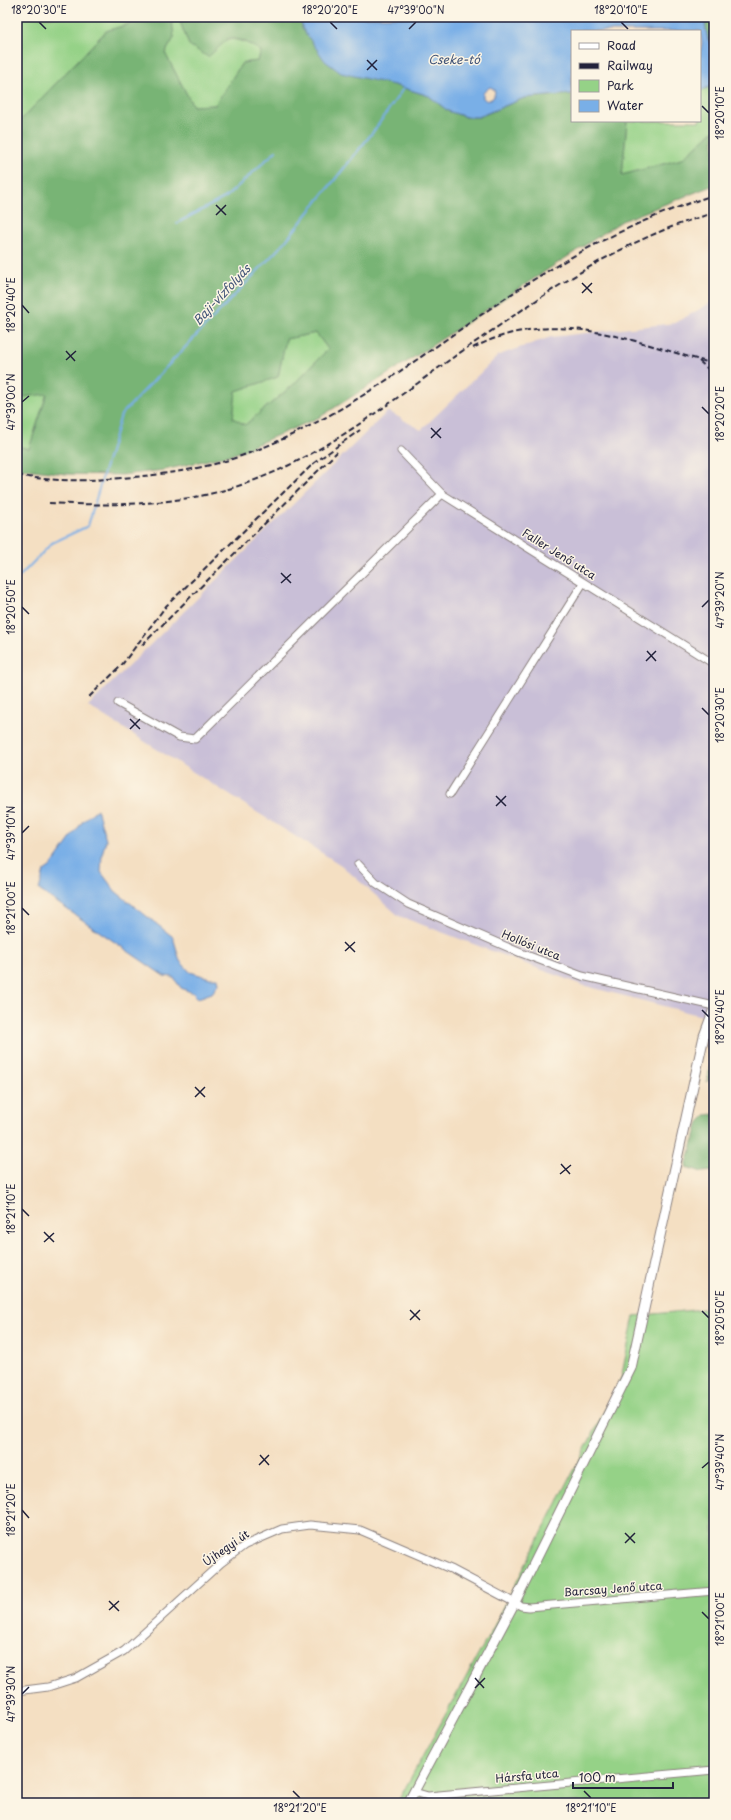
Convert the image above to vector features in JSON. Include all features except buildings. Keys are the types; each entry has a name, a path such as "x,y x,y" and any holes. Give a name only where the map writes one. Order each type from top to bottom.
{"main road":[{"path":"408,1803 515,1602 631,1368 704,1036 714,1009"}],"street":[{"name":"Faller Jenő utca","path":"401,451 442,494 714,664"},
{"path":"118,703 179,737 195,739 442,494"},
{"path":"450,794 583,583"},
{"name":"Hollósi utca","path":"358,864 376,883 408,904 521,953 582,976 714,1006"},
{"name":"Újhegyi út","path":"17,1691 48,1686 76,1678 117,1655 221,1563 245,1545 282,1529 310,1525 360,1530 452,1570 515,1602"},
{"name":"Barcsay Jenő utca","path":"515,1602 521,1606 529,1607 714,1591"},
{"name":"Hársfa utca","path":"414,1792 428,1796 714,1770"}],"shaded area":[{"path":"714,301 714,1009 710,1018 582,985 399,916 341,865 88,706 388,411 421,430 499,355 551,337 675,323"}],"green space":[{"path":"17,17 153,17 106,31 17,124"},
{"path":"153,17 301,17 302,28 394,85 429,96 448,111 466,117 479,117 524,98 571,94 571,122 627,122 622,175 682,159 714,130 714,185 622,221 320,417 234,454 164,470 122,475 66,474 17,468 17,446 29,449 47,394 17,398 17,124 106,31","holes":["172,18 179,19 189,45 208,57 229,38 244,41 261,51 258,61 242,63 215,105 193,106 165,53 174,38","316,333 328,349 293,385 245,425 233,418 236,391 278,377 286,339"]},
{"path":"171,17 179,19 189,45 218,39 233,39 261,50 258,61 242,63 215,105 193,106 165,53 174,38"},
{"path":"709,20 714,20 714,46 708,38 706,30 705,24"},
{"path":"714,85 714,130 682,159 622,175 627,122 701,122 701,91"},
{"path":"316,333 328,349 293,385 245,425 233,418 236,391 278,377 286,339"},
{"path":"47,393 29,449 17,446 17,398"},
{"path":"714,1046 714,1075 707,1082"},
{"path":"714,1114 714,1171 702,1172 686,1167 699,1122 706,1115"},
{"path":"714,1308 714,1803 397,1803 493,1628 621,1379 634,1316"}],"water":[{"name":"Cseke-tó","path":"301,17 714,17 714,20 709,20 705,24 708,40 714,46 714,85 701,91 701,30 571,30 571,94 524,98 478,117 466,117 448,111 429,96 394,85 341,73 325,61 302,28","holes":["490,87 494,89 495,93 493,98 487,101 483,98 483,93"]},
{"path":"97,809 106,840 102,854 101,872 115,891 173,937 180,961 190,972 210,978 218,978 219,984 212,993 198,998 193,993 181,988 173,977 164,976 39,890 44,871 51,866 83,821"}],"waterway":[{"name":"Baji-vízfolyás","path":"17,579 52,543 88,526 121,415 284,243 373,132 405,86"},
{"path":"177,223 226,197 276,151"}],"railway":[{"path":"17,475 43,479 69,480 108,479 150,475 193,469 221,462 272,444 343,408 409,365 507,297 556,266 607,238 633,226 686,204 714,195"},
{"path":"49,503 121,504 170,501 218,492 265,476 311,454 355,427 506,321 580,273 658,232 714,213"},
{"path":"473,348 504,335 534,329 564,328 624,338 714,364"},
{"path":"699,361 714,374"},
{"path":"89,697 121,666 166,606 314,463 360,430"},
{"path":"142,645 337,452"}]}
